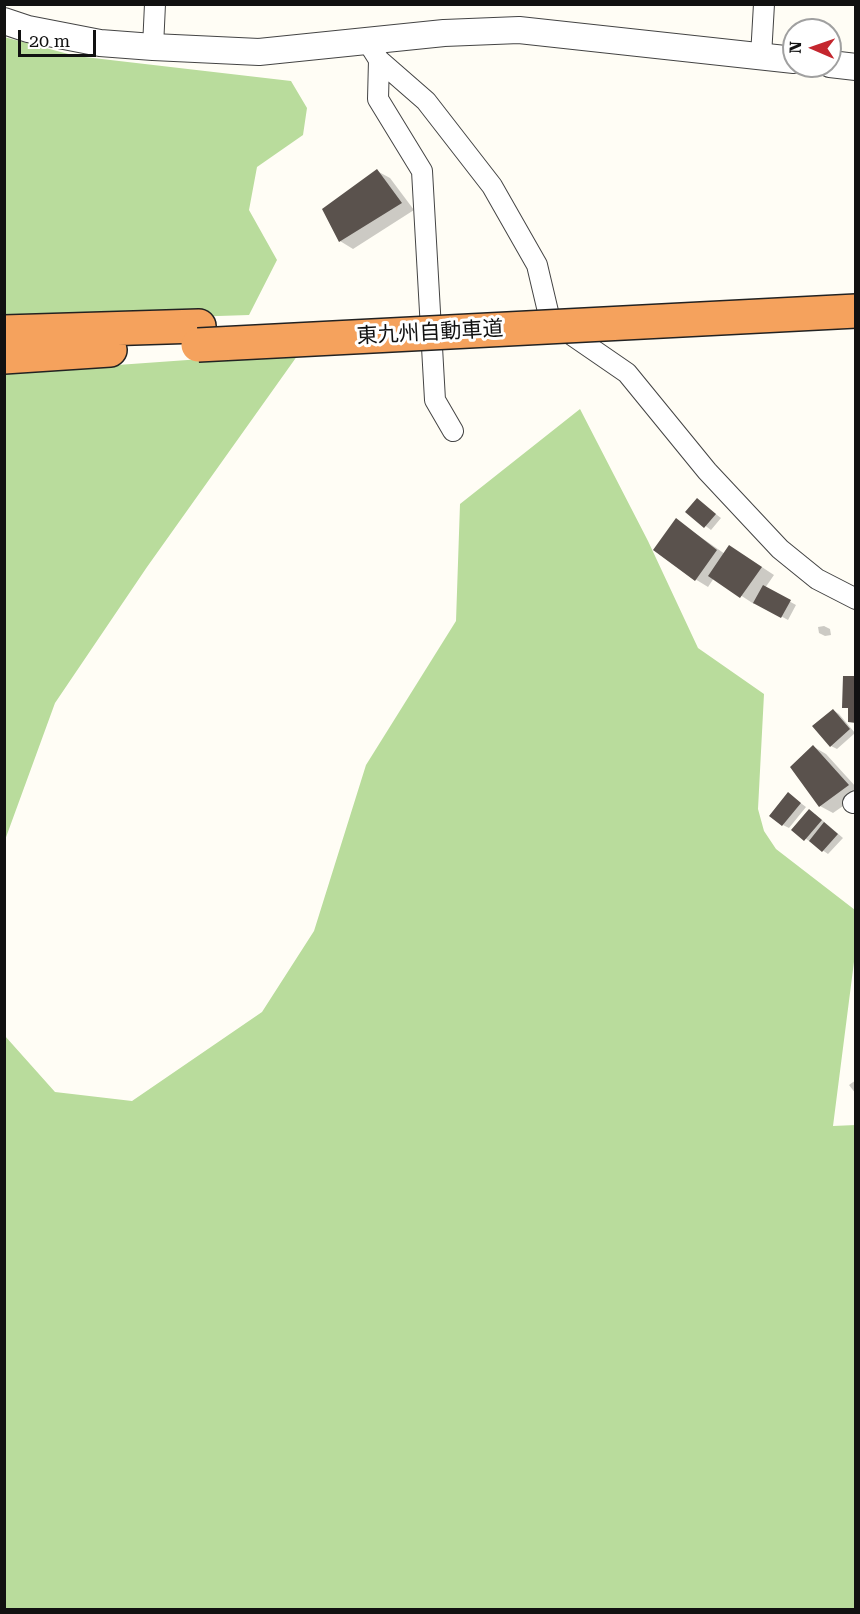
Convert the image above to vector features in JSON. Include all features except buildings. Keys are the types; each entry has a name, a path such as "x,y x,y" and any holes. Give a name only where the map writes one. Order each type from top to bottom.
{"highway":[{"name":"東九州自動車道","path":"4,357 199,335 855,291"},
{"name":"東九州自動車道","path":"4,332 199,335 855,311"}],"street":[{"path":"153,37 155,4"},
{"path":"761,56 764,4"},
{"path":"4,21 100,43 153,37 259,52 373,50 444,33 519,30 782,59"},
{"path":"373,50 378,99 422,171 435,400 453,431"},
{"path":"373,50 426,101 492,186 537,265 550,320 627,373 707,471 780,549 817,579 855,599"}],"green space":[{"path":"4,37 76,56 291,81 307,108 303,135 257,167 249,210 277,260 249,315 126,319 5,315"},
{"path":"300,352 147,567 55,703 5,840 5,373"},
{"path":"580,409 648,541 698,648 764,694 758,809 764,831 776,849 855,910 855,954 833,1126 856,1125 855,1609 5,1609 5,1036 55,1092 132,1101 262,1012 314,931 366,765 456,621 460,504"}]}
